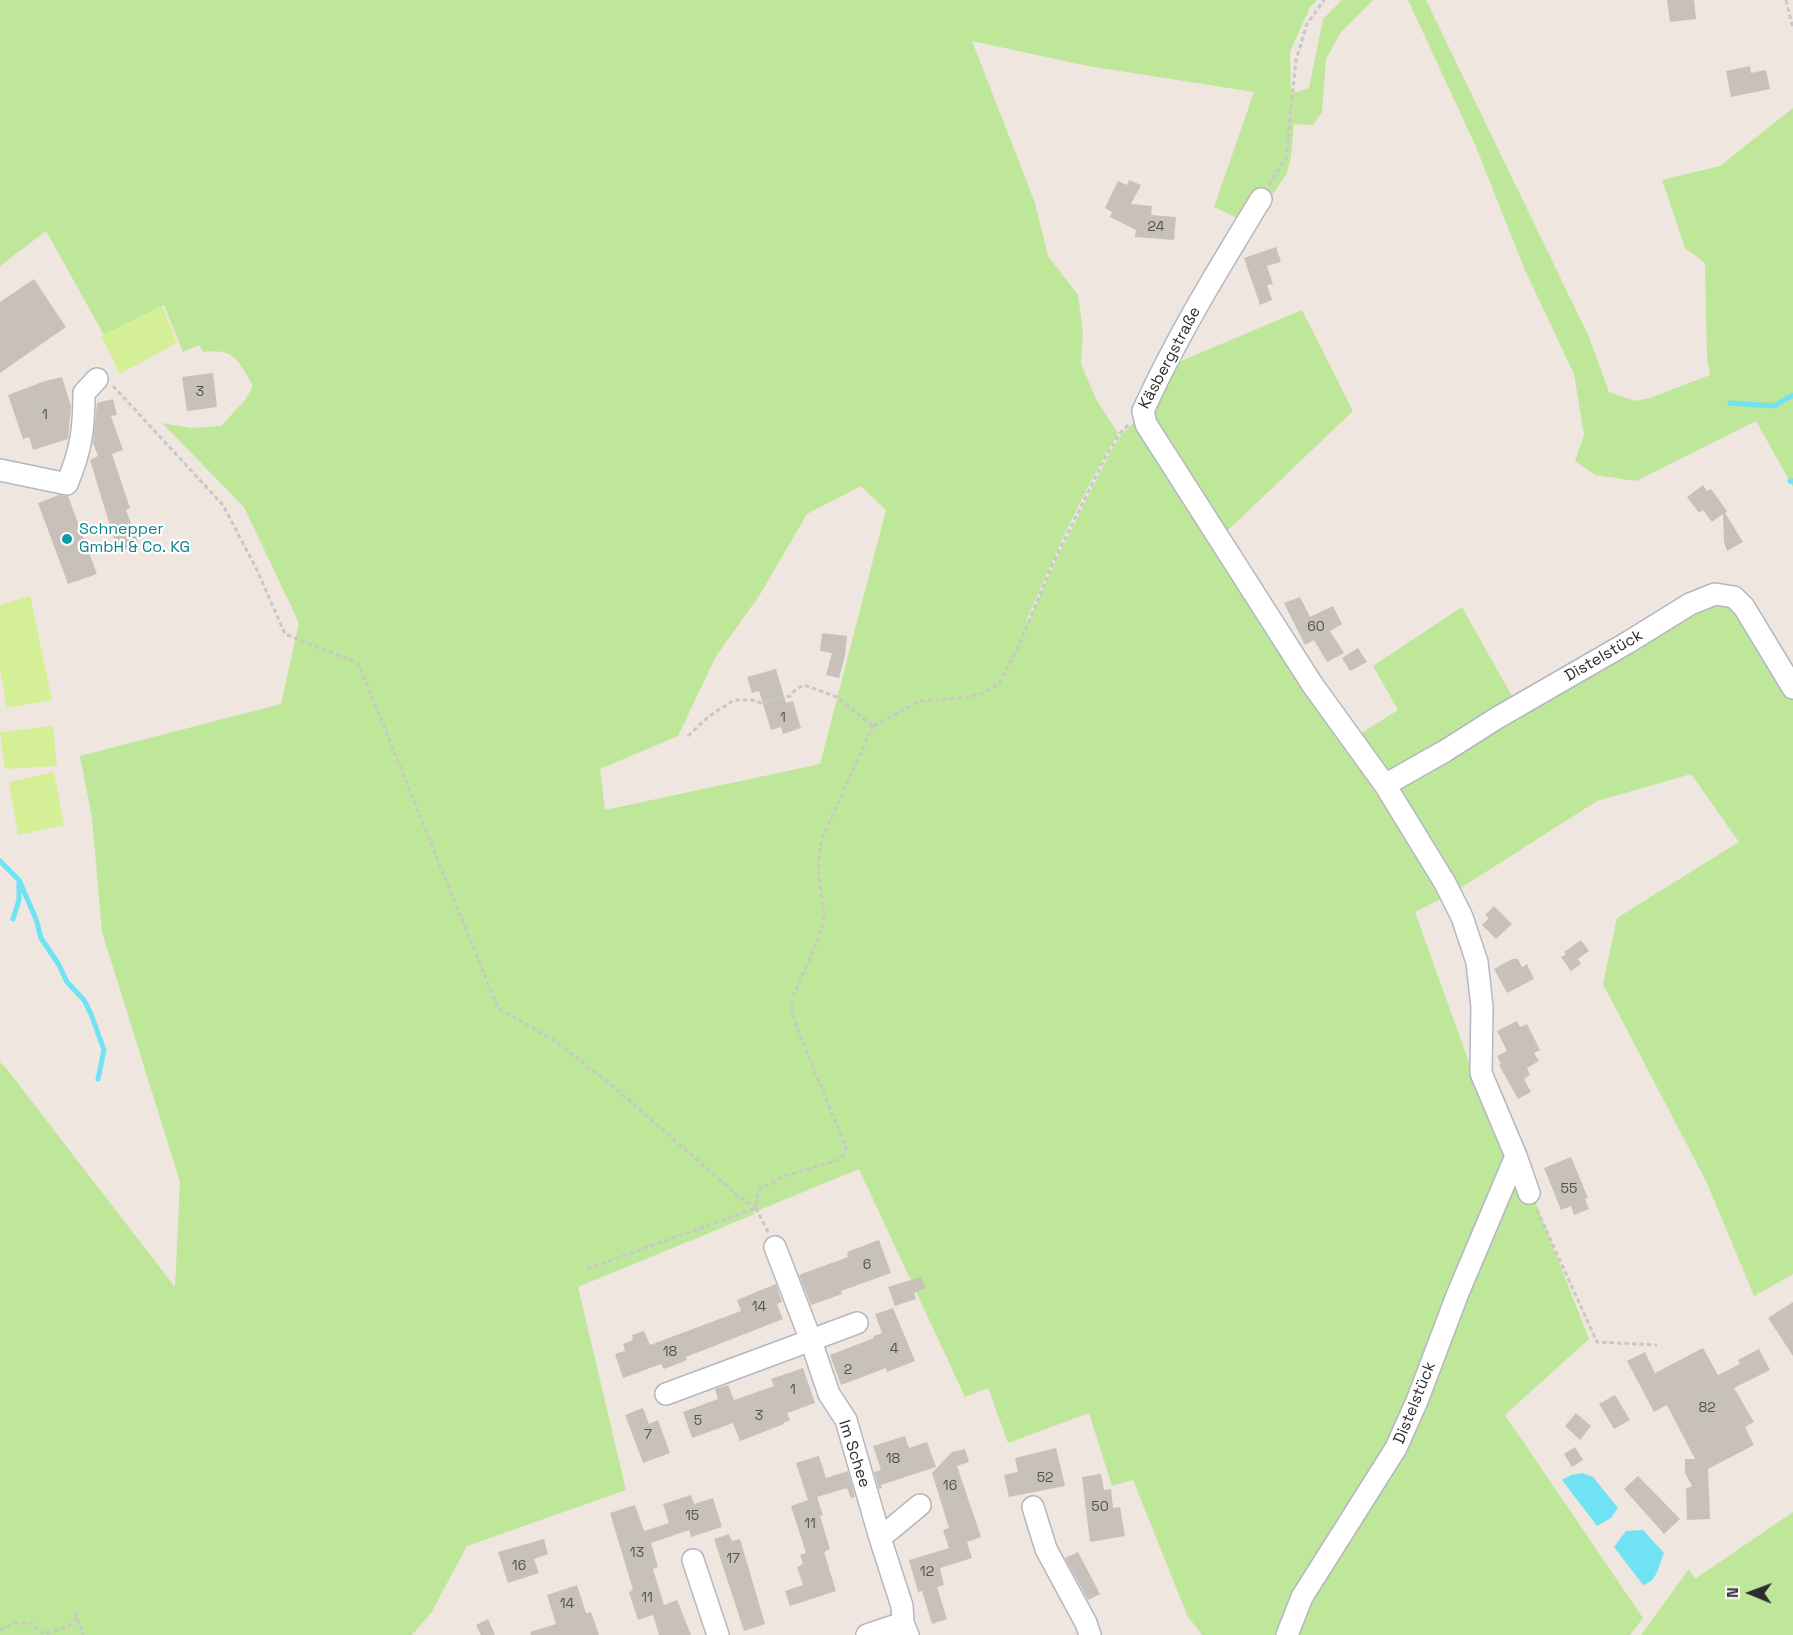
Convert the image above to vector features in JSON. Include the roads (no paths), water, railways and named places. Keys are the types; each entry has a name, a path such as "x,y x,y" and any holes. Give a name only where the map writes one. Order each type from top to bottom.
{"street":[{"name":"Käsbergstraße","path":"1261,200 1202,299 1143,411 1146,424 1222,545 1312,684 1385,785"},
{"path":"0,470 67,484 79,455 84,420 84,393 97,379"},
{"name":"Distelstück","path":"1385,785 1445,752 1497,718 1690,604 1715,594 1734,597 1744,607 1793,688"},
{"path":"1385,785 1445,883 1462,916 1476,962 1482,1006 1481,1073 1529,1193"},
{"name":"Distelstück","path":"1287,1635 1302,1597 1396,1448 1516,1156"},
{"name":"Im Schee","path":"775,1247 829,1394 846,1420 902,1606 906,1629"},
{"path":"666,1394 810,1338 857,1323"},
{"path":"880,1538 920,1505"},
{"path":"1033,1507 1046,1549 1086,1623 1090,1635"},
{"path":"693,1560 718,1635"},
{"path":"867,1635 906,1629"}],"water":[{"path":"1582,1473 1593,1477 1618,1508 1611,1518 1597,1526 1562,1480"},
{"path":"1643,1530 1664,1553 1655,1577 1643,1585 1614,1547 1626,1531"}],"waterway":[{"path":"1730,403 1774,406 1793,395"},
{"path":"0,861 19,880 36,919 41,938 67,982 84,1000 91,1014 104,1050 98,1079"},
{"path":"13,919 19,900 19,883"}],"place":[{"name":"Schnepper GmbH & Co. KG","path":"67,539"}]}
